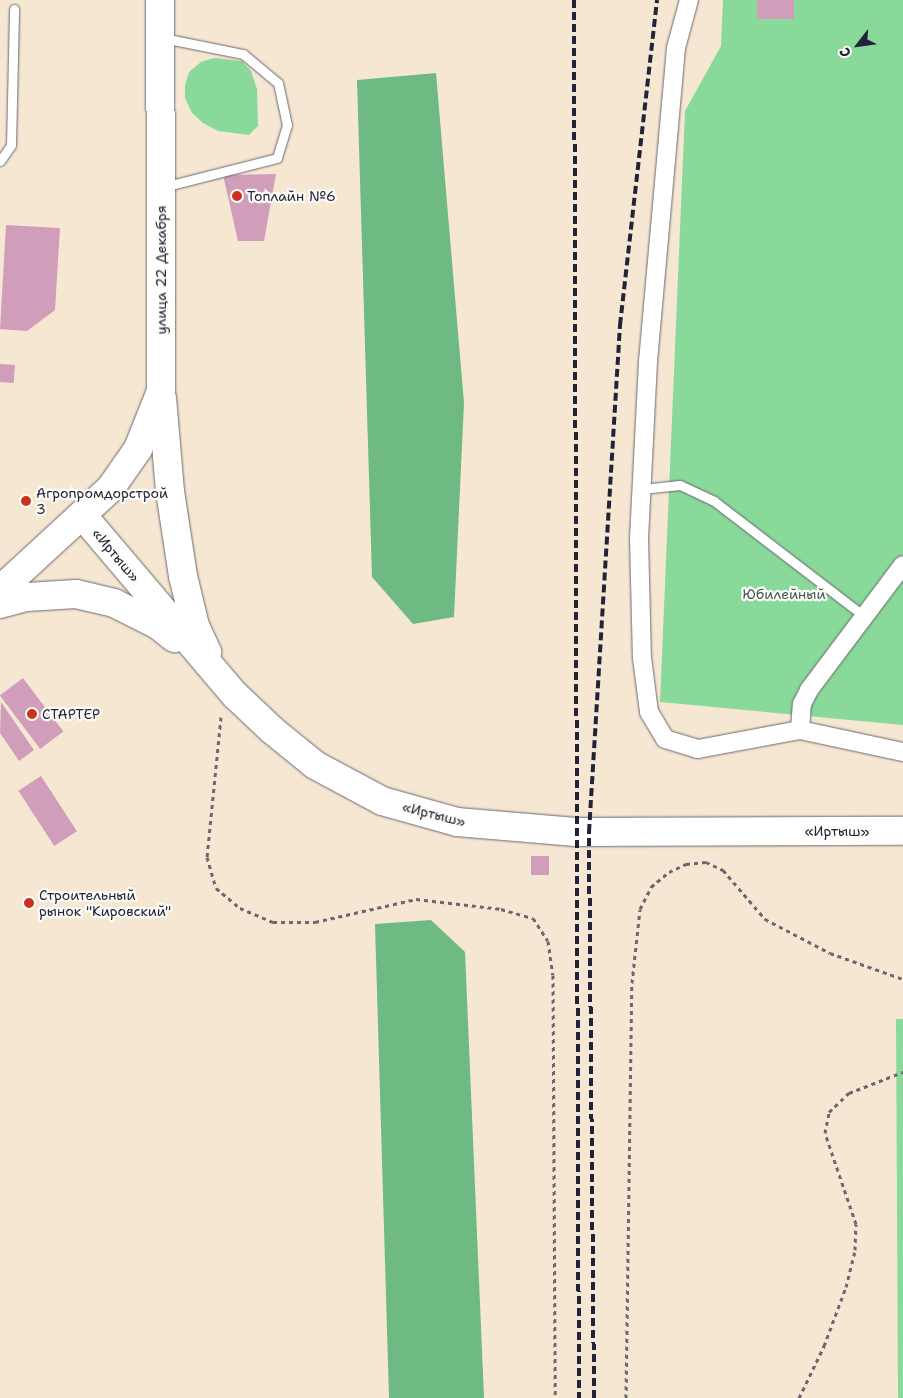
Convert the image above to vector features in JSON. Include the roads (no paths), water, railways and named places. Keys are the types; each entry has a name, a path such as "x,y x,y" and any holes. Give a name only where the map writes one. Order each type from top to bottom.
{"main road":[{"name":"улица 22 Декабря","path":"0,590 83,516 110,489 138,449 161,391 160,0"},
{"path":"161,391 170,491 183,576 195,626 216,674"},
{"name":"«Иртыш»","path":"83,516 235,695 315,765 382,801 457,822 576,832 903,831"},
{"path":"0,604 27,597 76,594 114,603 158,625 216,674"}],"street":[{"path":"689,0 676,48 648,361 639,538 642,658 649,712 665,739 698,750 800,730 903,752"},
{"path":"800,730 802,704 809,690 903,565"}],"lane":[{"path":"0,161 11,145 14,9"},
{"path":"160,37 242,54 278,83 287,125 277,158 161,187"},
{"path":"642,490 680,485 714,501 864,616"}],"railway":[{"path":"574,0 579,1398"},
{"path":"594,1398 589,832 620,325 657,0"}],"place":[{"name":"Топлайн №6","path":"237,196"},
{"name":"Агропромдорстрой 3","path":"26,501"},
{"name":"СТАРТЕР","path":"32,714"},
{"name":"Строительный рынок \"Кировский\"","path":"29,903"}],"park label":[{"name":"Юбилейный","path":"784,594"}]}
